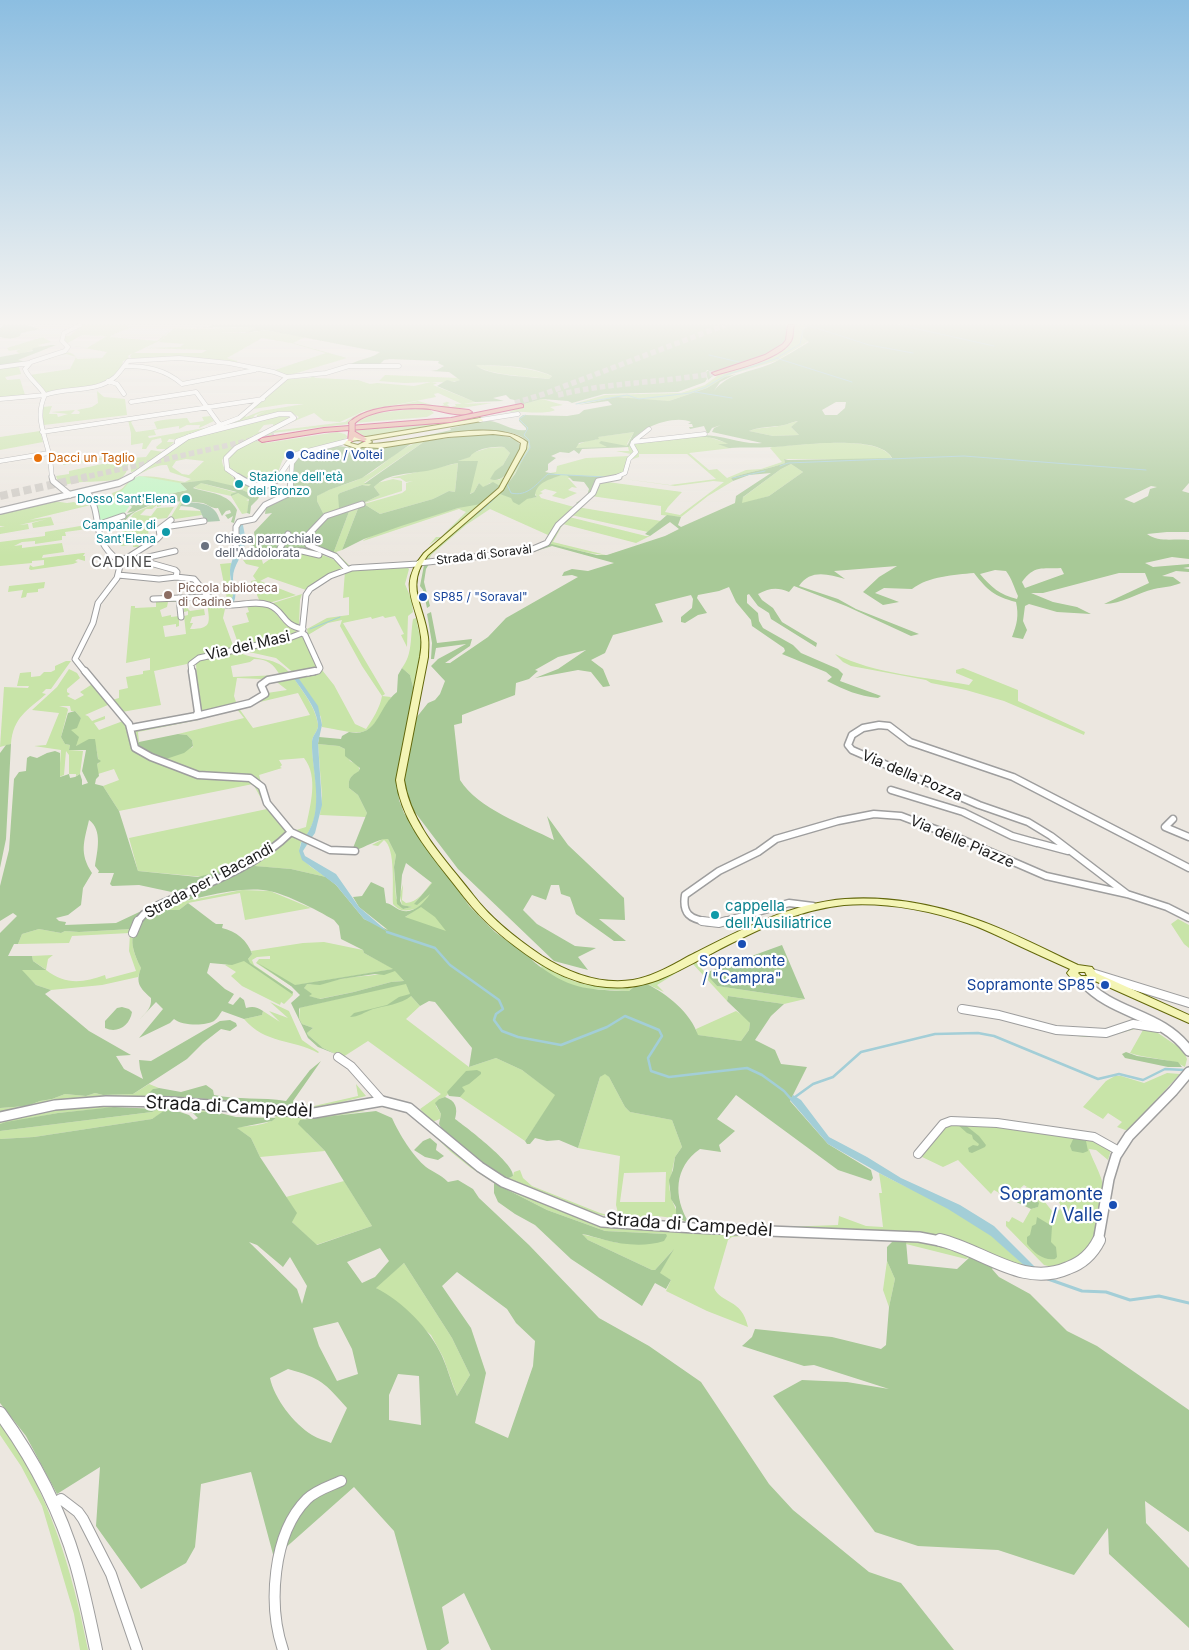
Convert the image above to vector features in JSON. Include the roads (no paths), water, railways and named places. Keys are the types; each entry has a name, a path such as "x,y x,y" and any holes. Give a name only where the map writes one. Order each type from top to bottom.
{"highway":[{"path":"375,423 439,418 518,404 480,420"},
{"path":"350,439 352,423 355,419 369,413 418,407 458,412 485,410"},
{"path":"274,435 429,418 436,413 433,408"},
{"path":"350,439 343,432 332,432 263,441 324,430 452,420 506,409"},
{"path":"350,439 357,437 366,442"}],"main road":[{"path":"378,442 480,420"},
{"path":"350,439 378,442 488,432 512,435 524,442 523,449 501,489 418,563 412,586 425,638 424,658 400,780 402,797 412,818 476,908 514,941 559,972 573,978 589,982 618,984 642,981 664,973 776,919 813,906 866,902 902,905 971,920 1076,968 1084,968 1092,974 1189,1019"},
{"path":"1076,968 1072,973 1083,981 1090,980 1092,974"}],"street":[{"path":"42,402 38,413 49,453 53,481 70,495"},
{"path":"204,402 220,424"},
{"path":"42,432 239,402"},
{"path":"177,443 178,440 188,436 235,420 259,402"},
{"path":"0,511 85,492 127,480 177,443 208,431 279,414 292,415 294,417 292,421 236,448 226,458 227,469 250,485 264,485 275,481 290,459 300,453 336,445 350,439"},
{"path":"480,420 518,414"},
{"path":"635,440 649,429"},
{"path":"635,440 705,434"},
{"name":"Strada di Soravàl","path":"418,563 528,551 545,544 558,525 593,493 598,481 618,477 625,473 629,459 636,452 632,444 635,440"},
{"path":"0,461 49,453"},
{"path":"231,552 236,547 236,526 240,522 255,518 265,505 290,493 292,463 300,453"},
{"path":"56,485 85,492 93,498"},
{"path":"96,489 93,498 99,538 104,548 120,562"},
{"path":"347,569 332,555 308,545 304,540 326,516 362,504"},
{"path":"98,525 123,516"},
{"path":"131,559 137,550 156,540 160,535 159,529 171,520"},
{"path":"163,527 204,522"},
{"path":"288,534 280,545 283,551 308,552 337,559"},
{"path":"120,562 175,551"},
{"path":"131,559 175,570 178,572 176,577"},
{"path":"120,562 118,575 98,603 93,622 75,660 99,686 131,728 135,748 151,757 198,775 241,776 259,784 267,803 291,832 332,851 356,852"},
{"path":"131,728 196,716 250,703 265,694 262,689 263,682 316,672 320,668 302,631 304,597 307,592 330,576 347,569 418,563"},
{"path":"118,575 159,580 176,577 196,580 201,590 209,597 229,606 268,605 274,608 289,626 302,631"},
{"path":"153,599 209,597"},
{"path":"180,598 181,617"},
{"name":"Via dei Masi","path":"196,716 198,712 192,662 199,658 289,638 302,631"},
{"name":"Via della Pozza","path":"1127,894 1072,851 1028,822 963,798 852,750 848,746 850,736 860,729 873,724 889,727 898,731 910,742 1013,777 1189,868"},
{"path":"892,790 944,805 1026,842 1072,851"},
{"name":"Via delle Piazze","path":"813,906 789,903 719,923 705,922 691,917 683,906 683,900 685,895 719,870 758,852 776,839 838,821 874,814 901,816 956,837 1046,876 1127,894 1168,907 1189,918"},
{"path":"1173,819 1165,827 1189,837"},
{"path":"988,821 1037,843"},
{"name":"Strada per i Bacandi","path":"132,933 140,918 153,908 262,856 278,845 291,832"},
{"name":"Via delle Piazze","path":"751,913 764,912 776,919"},
{"path":"1092,974 1189,1003"},
{"path":"1083,981 1097,995 1171,1031 1186,1045 1189,1051"},
{"path":"962,1009 999,1015 1056,1030 1106,1033 1132,1024 1171,1031"},
{"path":"338,1057 351,1066 382,1101"},
{"path":"918,1154 942,1124 957,1121 997,1123 1094,1138 1119,1151 1130,1136 1189,1072"},
{"name":"Strada di Campedèl","path":"0,1117 55,1105 106,1101 171,1102 314,1113 382,1101 409,1108 480,1167 503,1182 602,1222 675,1227 919,1237 952,1244 1026,1273 1048,1274 1071,1268 1089,1256 1096,1248 1100,1238 1110,1173 1119,1151"},
{"path":"0,1414 30,1460 64,1533 81,1581 96,1650"},
{"path":"283,1650 278,1640 275,1618 275,1592 284,1540 291,1520 307,1499 341,1481"},
{"path":"52,1505 61,1499 78,1512 83,1519 111,1574 137,1650"}],"water":[{"path":"244,523 245,544 233,573 235,595 232,605 228,604 233,596 230,574 231,565 239,549 239,524"},
{"path":"297,676 318,706 322,725 318,743 322,805 315,833 310,840 305,837 315,815 316,790 312,742 318,724 312,706 293,677"},
{"path":"302,840 308,843 303,851 305,856 336,874 359,907 388,932 364,919 336,885 302,860 299,851"},
{"path":"793,1095 801,1100 829,1137 901,1178 960,1205 994,1226 1037,1269 1027,1268 991,1236 948,1209 828,1144 790,1100"}],"waterway":[{"path":"576,404 587,402"},
{"path":"499,494 530,448 529,440 524,435 528,428 519,419 525,415"},
{"path":"780,466 788,463 964,456 1146,470"},
{"path":"733,478 765,471"},
{"path":"507,484 511,493 517,494 531,489 548,474 605,477"},
{"path":"490,503 496,497"},
{"path":"477,514 489,504"},
{"path":"310,629 340,617"},
{"path":"387,932 435,948 450,965 499,1000 503,1009 496,1014 494,1020 502,1031 518,1037 561,1045 607,1027 625,1016 659,1030 662,1036 648,1058 651,1071 669,1077 747,1068 762,1075 784,1091 791,1099"},
{"path":"795,1097 813,1084 833,1077 861,1052 935,1034 978,1033 994,1036 1098,1079 1119,1074 1143,1080 1165,1069 1184,1070"},
{"path":"1048,1279 1082,1291 1106,1292 1130,1300 1159,1296 1189,1303"}],"tunnel":[{"path":"81,478 274,435"},
{"path":"0,496 87,477"}],"place":[{"name":"Cadine / Voltei","path":"290,455"},
{"name":"Dacci un Taglio","path":"38,458"},
{"name":"Stazione dell'età del Bronzo","path":"239,484"},
{"name":"Dosso Sant'Elena","path":"186,499"},
{"name":"Campanile di Sant'Elena","path":"166,532"},
{"name":"Chiesa parrochiale dell'Addolorata","path":"205,546"},
{"name":"Piccola biblioteca di Cadine","path":"168,595"},
{"name":"SP85 / \"Soraval\"","path":"423,597"},
{"name":"cappella dell'Ausiliatrice","path":"715,915"},
{"name":"Sopramonte / \"Campra\"","path":"742,944"},
{"name":"Sopramonte SP85","path":"1105,985"},
{"name":"Sopramonte / Valle","path":"1113,1205"}],"district":[{"name":"CADINE","path":"122,562"}]}
